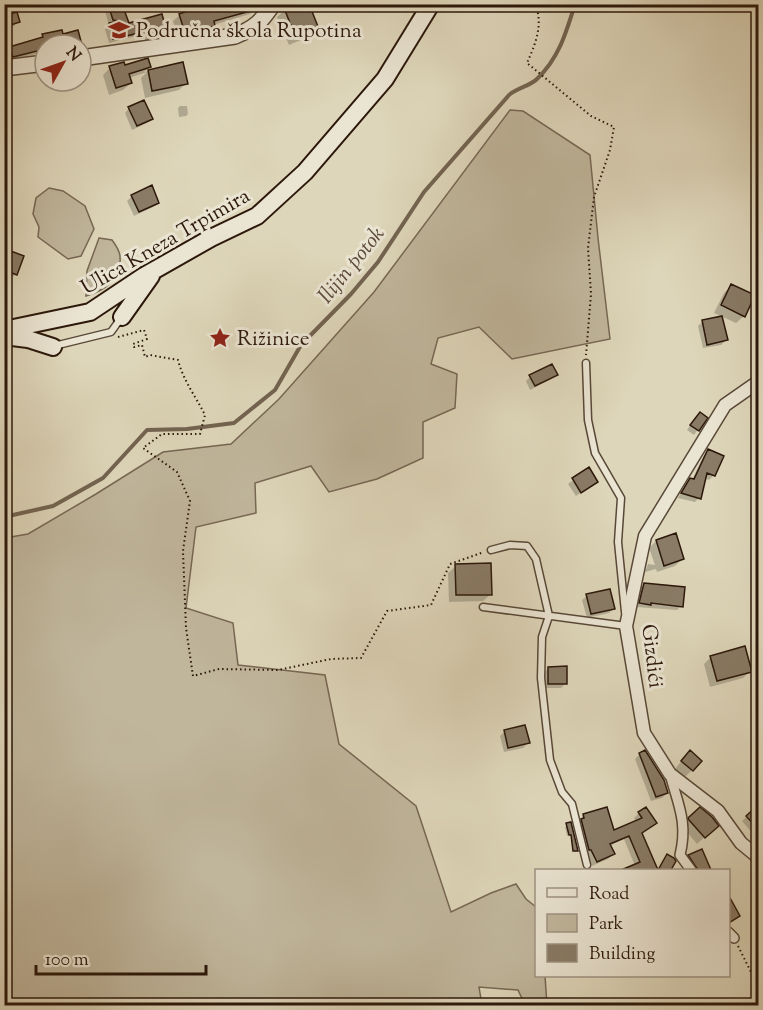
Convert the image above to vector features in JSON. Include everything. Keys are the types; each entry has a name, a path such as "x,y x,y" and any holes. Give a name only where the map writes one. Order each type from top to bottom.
{"main road":[{"name":"Ulica Kneza Trpimira","path":"4,330 90,312 156,269 211,238 257,216 305,172 385,79 432,4"},
{"path":"122,317 156,269"},
{"path":"4,336 28,339 53,347"}],"street":[{"path":"93,56 235,36 252,29 263,19 273,4"},
{"path":"4,68 33,64"},
{"name":"Gizdići","path":"759,382 725,405 645,536 626,626 644,733 670,774 718,811 741,843 759,857"},
{"path":"670,774 684,818 680,855 690,869"}],"lane":[{"path":"53,347 111,332 122,317"},
{"path":"483,607 626,626 618,542 621,498 595,453 588,420 586,363"},
{"path":"491,550 510,545 527,546 536,559 549,616 542,637 541,678 550,760 562,792 572,804 586,865"}],"path":[{"path":"535,4 538,12 537,39 527,63 591,116 614,127 610,150 594,196 589,238 591,294 586,363"},
{"path":"111,332 113,338 144,330 147,339 133,344 134,347 142,345 145,357 178,360 181,373 194,391 205,415 200,434 162,434 143,448 177,472 190,501 183,551 186,628 193,676 219,669 278,670 331,659 361,658 387,611 431,605 450,564 491,550"},
{"path":"731,935 759,986"}],"green space":[{"path":"510,110 523,111 590,155 610,339 512,359 479,327 438,338 431,364 457,374 455,408 423,422 423,458 377,479 329,492 311,466 255,483 256,513 196,527 186,608 233,623 238,665 325,675 339,744 416,806 451,912 516,884 526,899 535,906 535,977 545,977 547,1005 525,1005 518,990 479,987 482,1005 5,1005 5,538 28,534 163,452 231,444 279,399 374,292"},
{"path":"49,188 63,191 85,206 94,229 81,256 68,259 38,237 39,227 33,214 36,198"},
{"path":"99,238 112,240 119,252 120,265 115,278 110,283 86,296 87,271"}],"building":[{"path":"108,4 122,4 129,23 162,14 167,33 150,37 148,31 113,39 109,23 118,21 113,20"},
{"path":"225,4 261,4 258,9 214,21 215,26 185,33 179,14 196,8 196,10 226,8"},
{"path":"293,4 309,4 319,29 296,38 284,8"},
{"path":"17,12 20,22 4,27 4,16"},
{"path":"62,30 63,33 47,33"},
{"path":"33,40 33,52 13,57 9,47"},
{"path":"148,58 151,67 129,74 132,83 116,88 109,66 124,62 125,65"},
{"path":"183,62 188,84 152,91 148,70"},
{"path":"144,100 153,119 137,126 128,107"},
{"path":"152,185 159,203 139,212 131,195"},
{"path":"8,250 24,256 17,275 4,270 4,259"},
{"path":"731,284 755,295 745,317 721,305"},
{"path":"722,316 728,340 707,345 702,320"},
{"path":"552,364 558,375 535,386 529,375"},
{"path":"700,412 708,418 699,431 690,425"},
{"path":"708,449 724,456 715,476 707,473 701,499 681,493 690,478 694,479"},
{"path":"589,467 598,482 581,493 572,478"},
{"path":"676,533 684,559 664,566 656,540"},
{"path":"491,563 492,595 456,595 455,564"},
{"path":"644,583 685,587 683,607 639,603"},
{"path":"610,589 615,609 591,614 586,594"},
{"path":"745,646 752,672 717,681 710,656"},
{"path":"567,666 567,684 548,684 548,667"},
{"path":"525,725 530,743 508,748 504,730"},
{"path":"645,750 664,780 668,793 656,797 639,753"},
{"path":"690,750 702,761 693,771 681,761"},
{"path":"759,804 759,830 746,816"},
{"path":"607,807 614,830 642,818 638,812 646,807 657,823 642,833 658,869 623,869 640,862 629,836 610,844 615,854 597,862 589,850 581,819 584,818 583,814"},
{"path":"700,807 719,826 705,838 688,818"},
{"path":"571,822 578,851 573,851 571,835 569,835 566,823"},
{"path":"702,849 711,869 697,869 688,855"},
{"path":"667,854 676,861 672,869 659,869"},
{"path":"730,898 740,916 730,922"}],"waterway":[{"name":"Ilijin potok","path":"4,517 53,506 103,478 147,430 187,429 234,423 275,390 301,345 351,294 378,262 424,192 509,95 534,81 545,71 561,44 575,4"}],"place":[{"name":"Područna škola Rupotina","path":"119,30"},
{"name":"Rižinice","path":"220,338"}]}
